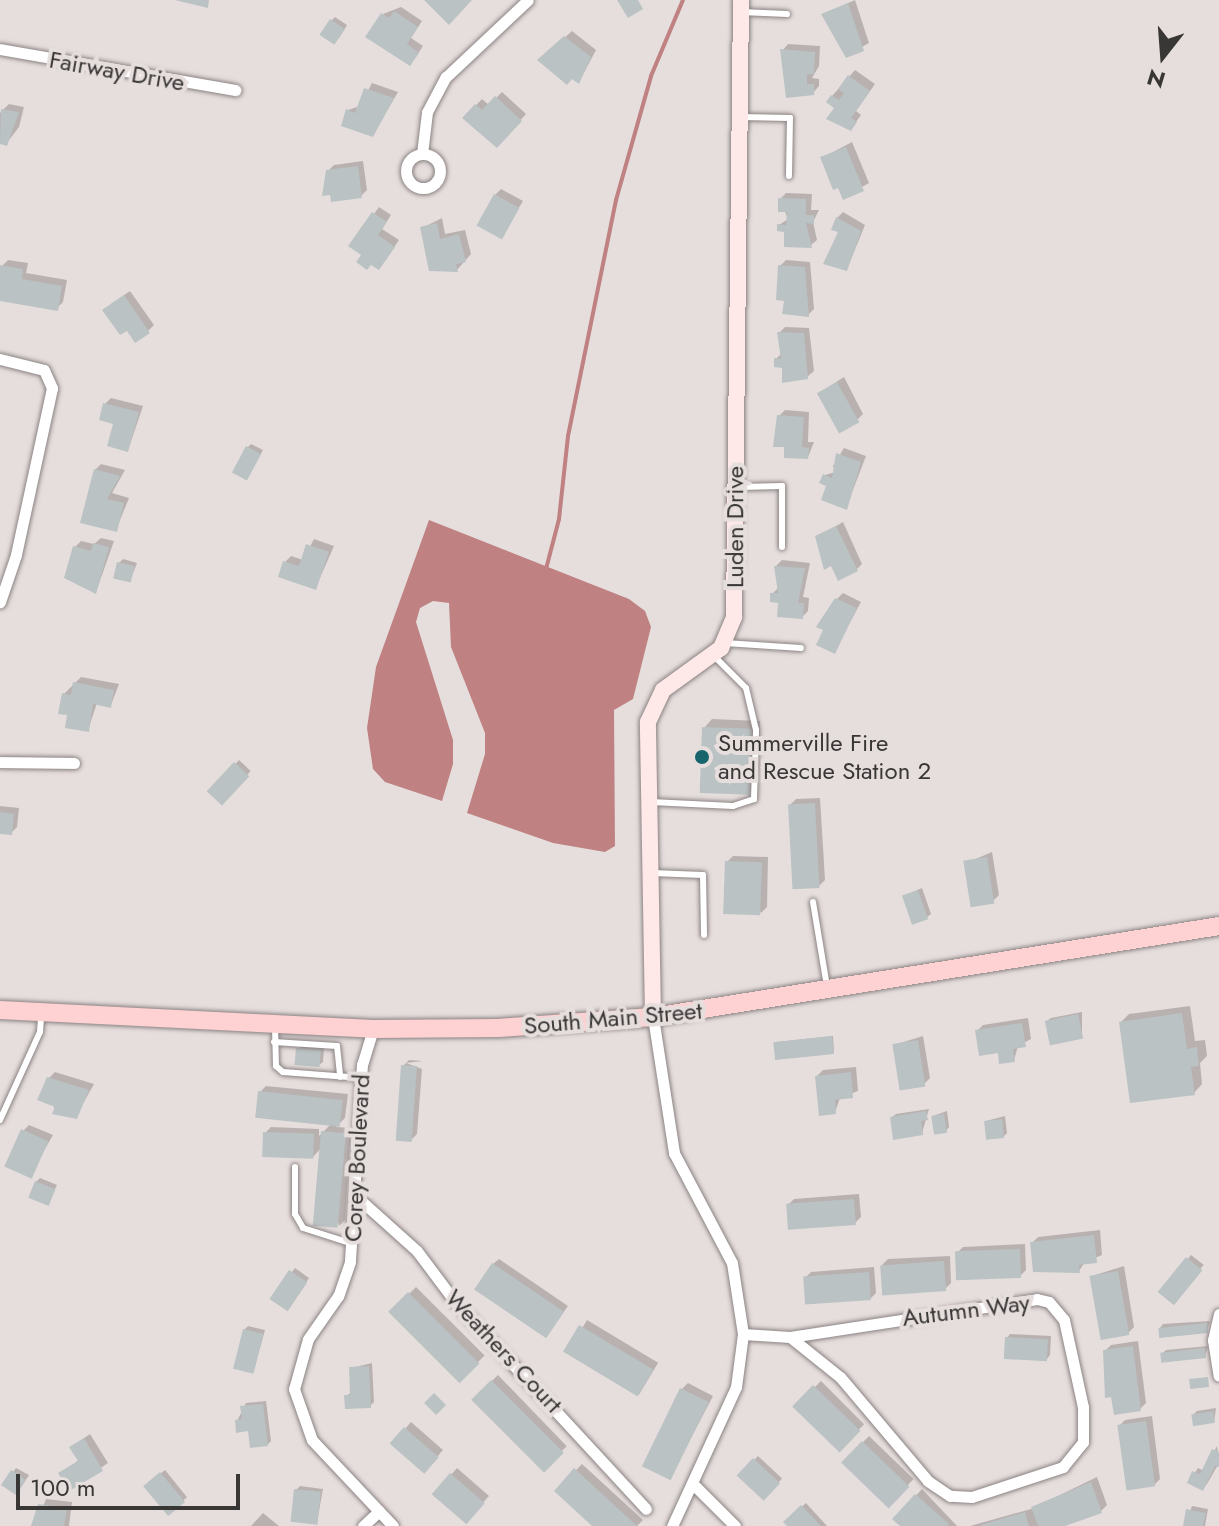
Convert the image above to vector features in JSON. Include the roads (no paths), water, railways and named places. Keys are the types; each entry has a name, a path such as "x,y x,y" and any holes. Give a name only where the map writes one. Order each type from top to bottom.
{"main road":[{"name":"South Main Street","path":"0,1010 337,1037 373,1029 498,1028 653,1017 1219,926"}],"street":[{"path":"422,154 427,112 446,77 528,0"},
{"name":"Luden Drive","path":"653,1017 646,742 654,704 663,690 714,656 725,643 734,617 741,6"},
{"name":"Fairway Drive","path":"0,49 235,90"},
{"path":"0,359 44,370 52,388 16,555 0,602"},
{"path":"0,762 74,763"},
{"path":"653,1017 674,1153 732,1263 743,1334 736,1387 694,1485 672,1526"},
{"name":"Corey Boulevard","path":"373,1029 362,1078 354,1244 338,1296 302,1355 294,1389 312,1440 393,1526"},
{"name":"Weathers Court","path":"358,1198 417,1251 456,1303 646,1509"},
{"name":"Autumn Way","path":"743,1334 790,1337 1022,1301 1049,1302 1066,1328 1083,1407 1083,1442 1063,1467 994,1494 950,1496 928,1481 840,1377 790,1337"},
{"path":"1219,1314 1213,1340 1219,1376"},
{"path":"694,1485 735,1526"},
{"path":"363,1526 379,1511"}],"lane":[{"path":"741,6 787,14"},
{"path":"741,117 790,118 789,176"},
{"path":"735,488 782,486 782,547"},
{"path":"725,643 801,648"},
{"path":"647,802 733,806 754,799 756,730 746,688 714,656"},
{"path":"648,873 699,871 703,875 704,935"},
{"path":"813,902 828,990"},
{"path":"0,1120 40,1032 41,1012"},
{"path":"275,1033 276,1066 283,1072 362,1078"},
{"path":"337,1037 340,1077"},
{"path":"295,1167 295,1214 303,1228 354,1244"}],"waterway":[{"path":"546,569 559,519 568,436 616,200 651,76 683,0"}],"place":[{"name":"Summerville Fire and Rescue Station 2","path":"702,757"}]}
